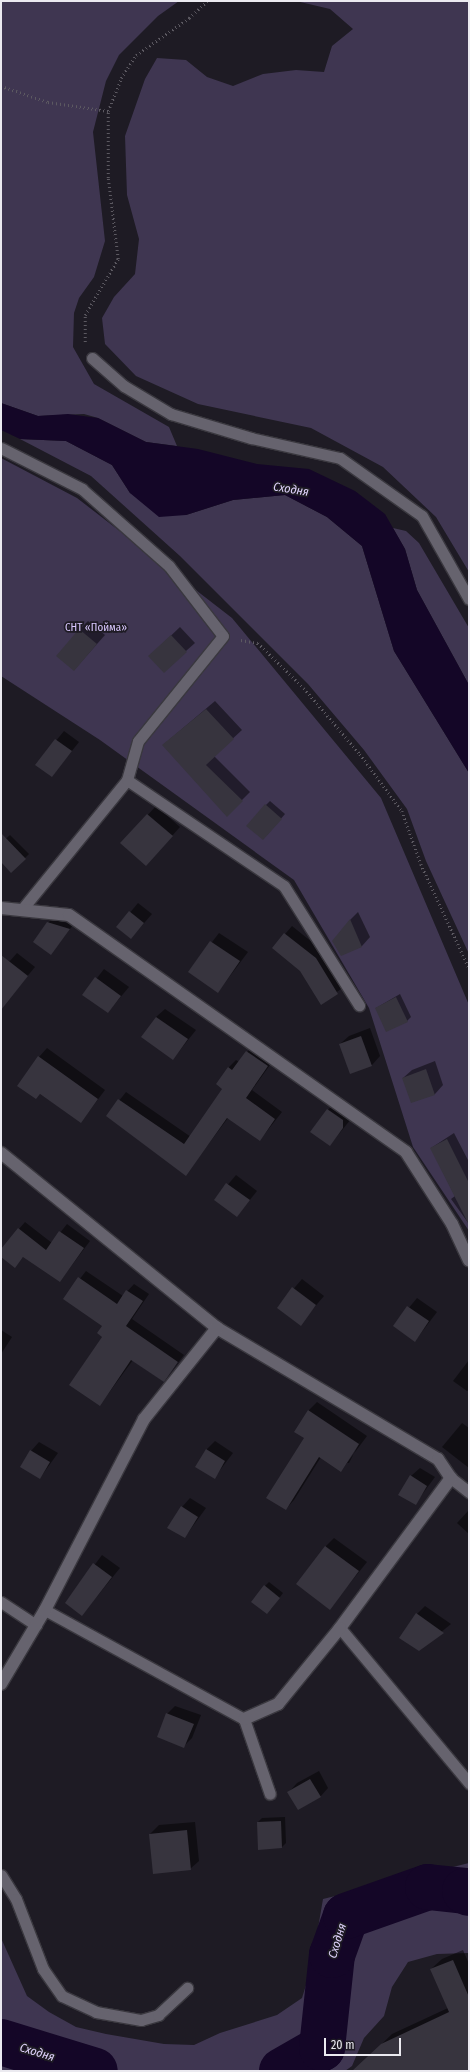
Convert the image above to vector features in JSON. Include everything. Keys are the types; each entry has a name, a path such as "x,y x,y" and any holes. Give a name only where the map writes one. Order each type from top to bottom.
{"street":[{"path":"1,908 24,908 69,915 406,1152 452,1224 469,1260"},
{"path":"1,1153 217,1328 438,1459 451,1478 340,1628 278,1704 244,1719"},
{"path":"1,1684 45,1610 144,1419 217,1328"}],"lane":[{"path":"92,358 124,386 171,414 251,438 340,458 422,516 469,599"},
{"path":"1,448 82,489 169,566 223,636 138,741 127,780 24,908"},
{"path":"127,780 284,886 359,1005"},
{"path":"451,1478 469,1492"},
{"path":"1,1602 36,1625"},
{"path":"45,1610 244,1719 270,1794"},
{"path":"340,1628 469,1783"},
{"path":"1,1875 16,1899 43,1969 62,1996 96,2012 141,2020 158,2015 188,1988"}],"path":[{"path":"92,358 85,341 86,316 118,259 116,228 108,178 108,111 121,78 136,55 189,18 207,1"},
{"path":"1,86 48,102 108,111"},
{"path":"223,636 258,642 304,688 360,754 402,811 421,864 469,968"}],"green space":[{"path":"1,1 179,1 158,16 119,55 106,81 93,132 105,241 94,277 79,298 74,313 73,347 94,384 169,427 177,446 146,442 98,418 84,414 38,416 1,403"},
{"path":"296,1 469,1 469,572 436,517 383,467 311,428 198,404 136,376 105,344 102,318 114,297 135,274 139,239 127,195 125,136 145,79 157,58 186,60 207,77 233,86 263,74 296,70 324,72 332,46 353,29 330,9"},
{"path":"20,439 66,441 112,465 130,493 186,515 233,500 285,495 327,517 362,546 394,651 469,773 469,954 426,861 407,809 364,750 308,684 180,556 91,476"},
{"name":"СНТ «Пойма»","path":"1,458 77,498 232,618 381,798 469,1005 469,1231 413,1147 369,1008 294,880 100,740 1,676"},
{"path":"393,528 406,531 419,543 469,628 469,685 417,590 405,549"},
{"path":"469,1863 469,1953 437,1954 408,1962 392,1987 384,2016 364,2038 352,2066 345,2071 1,2071 1,1938 27,1996 49,2012 76,2027 164,2044 194,2045 220,2033 277,2015 302,1998 311,1969 323,1899"}],"water":[{"path":"1,403 38,416 68,414 98,418 146,442 198,449 257,464 309,469 355,491 385,514 405,549 417,590 469,685 469,773 394,651 362,546 327,517 285,495 233,500 186,515 159,517 130,493 112,465 66,441 20,439 1,430"}],"building":[{"path":"79,629 97,644 74,671 56,656"},
{"path":"171,635 187,652 164,673 148,656"},
{"path":"206,709 234,739 206,765 243,801 227,817 162,745"},
{"path":"55,739 72,751 52,777 35,765"},
{"path":"265,804 282,819 263,840 246,826"},
{"path":"147,814 173,836 146,866 120,843"},
{"path":"1,833 26,859 11,873 1,862"},
{"path":"129,911 144,923 131,939 116,927"},
{"path":"350,919 362,947 341,956 332,941"},
{"path":"47,922 70,929 51,955 33,942"},
{"path":"284,933 316,958 338,994 321,1005 300,971 272,948"},
{"path":"210,941 240,961 218,993 188,972"},
{"path":"1,955 28,976 1,1010"},
{"path":"95,977 121,996 108,1013 82,995"},
{"path":"396,997 408,1022 386,1032 375,1008"},
{"path":"156,1017 188,1039 173,1060 141,1037"},
{"path":"361,1036 372,1066 350,1074 339,1044"},
{"path":"246,1051 268,1066 246,1098 275,1119 260,1141 227,1118 186,1176 106,1116 118,1099 184,1144 222,1089 216,1084 228,1067 232,1070"},
{"path":"38,1056 98,1099 81,1123 40,1094 36,1099 17,1086"},
{"path":"426,1069 435,1095 411,1103 402,1078"},
{"path":"327,1109 343,1120 343,1128 330,1146 310,1132"},
{"path":"447,1139 469,1183 469,1225 430,1148"},
{"path":"226,1183 250,1200 237,1217 214,1200"},
{"path":"18,1228 46,1250 59,1231 84,1248 60,1282 23,1257 15,1268 1,1257 1,1249"},
{"path":"78,1277 117,1304 126,1290 143,1301 126,1326 178,1362 164,1382 131,1360 100,1406 69,1385 102,1337 97,1333 102,1326 63,1299"},
{"path":"292,1287 316,1305 301,1326 277,1308"},
{"path":"407,1306 429,1321 415,1342 393,1326"},
{"path":"308,1410 359,1444 341,1472 319,1457 286,1510 266,1498 304,1438 294,1432"},
{"path":"206,1449 225,1461 215,1479 195,1467"},
{"path":"30,1450 50,1462 40,1479 20,1467"},
{"path":"410,1475 427,1486 416,1505 398,1495"},
{"path":"181,1506 198,1517 185,1538 167,1528"},
{"path":"325,1546 359,1571 330,1610 296,1584"},
{"path":"93,1563 112,1577 82,1616 65,1603"},
{"path":"264,1585 280,1598 267,1614 251,1602"},
{"path":"416,1613 444,1633 419,1651 399,1638"},
{"path":"166,1713 194,1724 184,1748 157,1737"},
{"path":"310,1779 321,1797 298,1810 287,1792"},
{"path":"281,1821 282,1848 258,1850 257,1822"},
{"path":"187,1830 191,1870 153,1874 149,1834"},
{"path":"453,1960 469,1997 469,2071 352,2071 381,2044 449,2012 430,1969"}],"waterway":[{"name":"Сходня","path":"282,2071 322,2048 332,1955 346,1916 428,1887 465,1891 469,1893"},
{"name":"Сходня","path":"1,2042 95,2071"}]}
